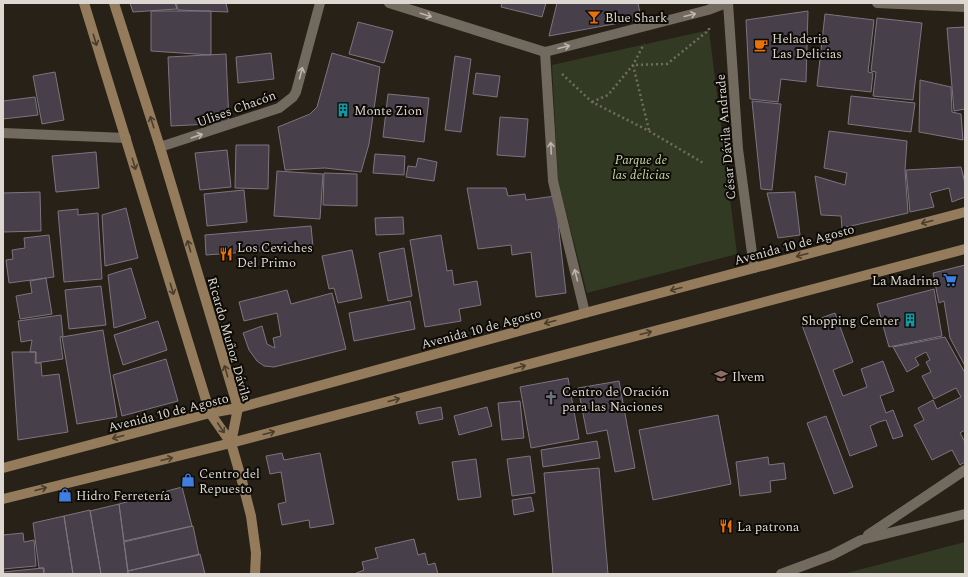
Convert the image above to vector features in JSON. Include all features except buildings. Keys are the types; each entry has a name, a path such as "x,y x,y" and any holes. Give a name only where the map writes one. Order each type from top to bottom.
{"main road":[{"path":"84,3 210,413 231,444 251,516 256,553 255,574"},
{"name":"Ricardo Muñoz Dávila","path":"114,3 160,148 238,408 231,444"},
{"name":"Avenida 10 de Agosto","path":"3,468 210,413 238,408 585,313 965,212"},
{"path":"3,499 231,444 965,249"}],"street":[{"name":"Ulises Chacón","path":"160,148 278,108 293,97 296,92 320,3"},
{"path":"389,3 545,52 708,10 727,3"},
{"name":"César Dávila Andrade","path":"727,3 738,149 754,268"},
{"path":"877,3 965,7"},
{"path":"545,52 553,181 585,313"},
{"path":"3,133 126,138"},
{"path":"781,574 832,555 861,540 965,470"},
{"path":"861,540 965,514"}],"path":[{"path":"633,65 667,64 709,30 708,10"},
{"path":"592,102 608,95 633,65 644,44"},
{"path":"545,52 552,65 592,102 649,131 705,164"},
{"path":"633,65 649,131"}],"green space":[{"name":"Parque de las delicias","path":"709,30 737,254 587,293 558,181 552,65"},
{"path":"965,542 965,574 843,574"}],"place":[{"name":"Blue Shark","path":"594,17"},
{"name":"Heladeria Las Delicias","path":"761,45"},
{"name":"Monte Zion","path":"343,110"},
{"name":"Los Ceviches Del Primo","path":"226,254"},
{"name":"La Madrina","path":"950,280"},
{"name":"Shopping Center","path":"910,320"},
{"name":"Ilvem","path":"721,376"},
{"name":"Centro de Oración para las Naciones","path":"551,398"},
{"name":"Centro del Repuesto","path":"188,480"},
{"name":"Hidro Ferretería","path":"65,495"},
{"name":"La patrona","path":"726,526"}]}
